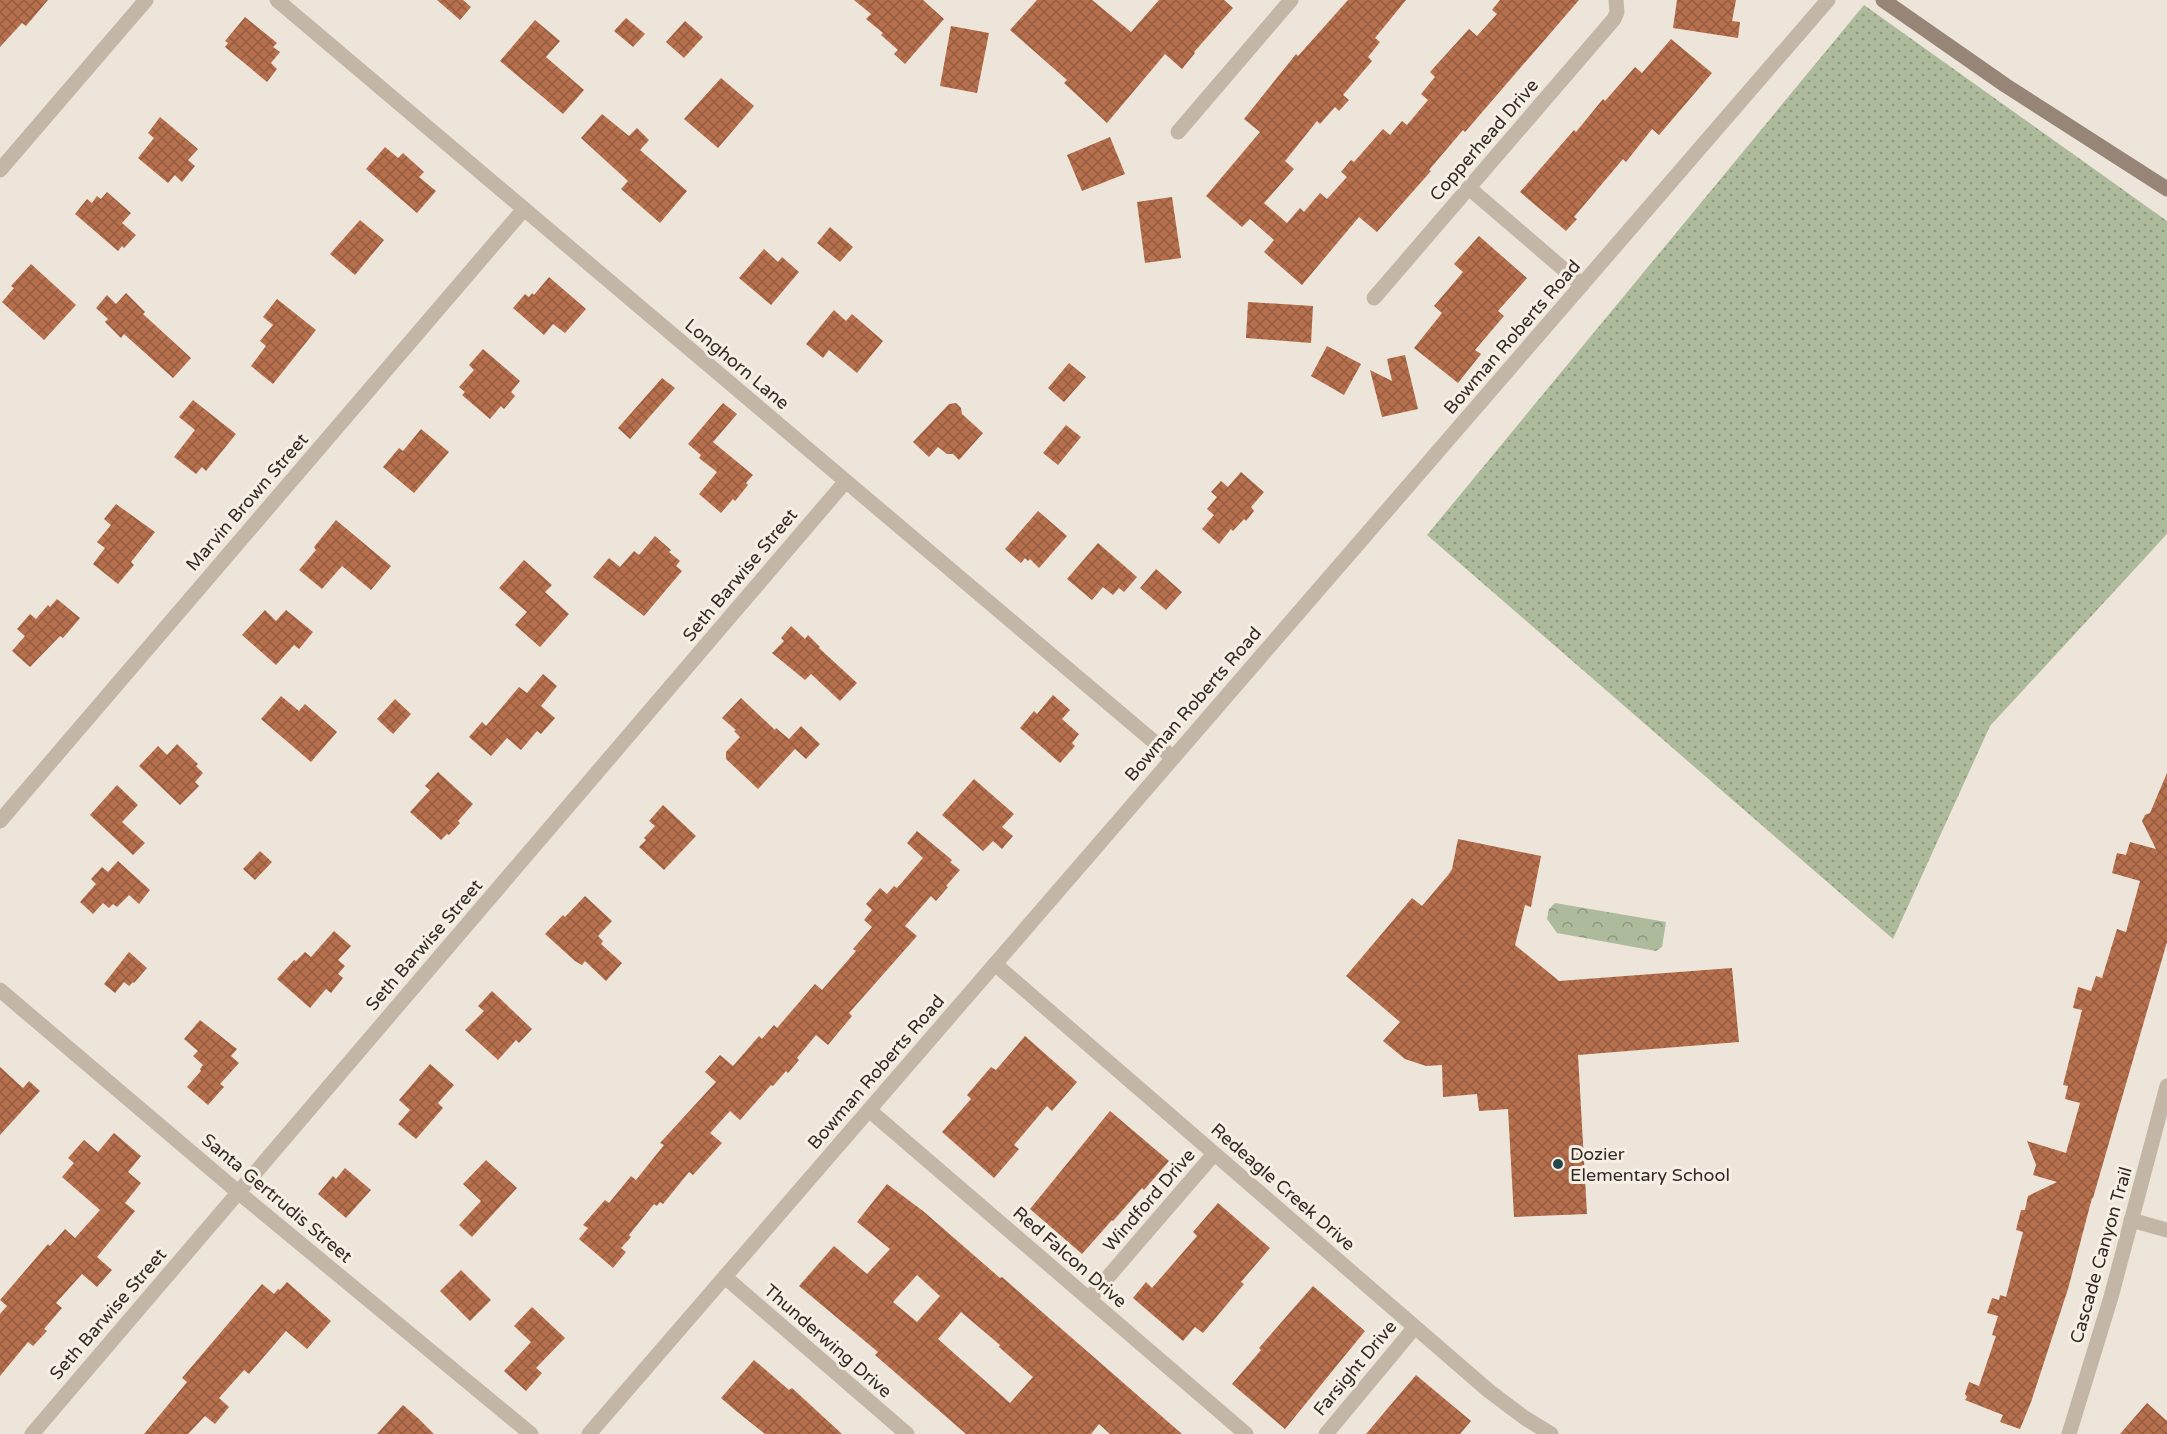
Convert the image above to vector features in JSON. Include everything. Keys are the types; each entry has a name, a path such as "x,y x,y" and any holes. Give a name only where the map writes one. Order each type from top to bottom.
{"main road":[{"path":"1883,0 2005,86 2167,189"}],"street":[{"path":"0,170 146,0"},
{"name":"Longhorn Lane","path":"277,0 1172,757"},
{"path":"1178,132 1291,0"},
{"name":"Bowman Roberts Road","path":"589,1434 1828,0"},
{"name":"Copperhead Drive","path":"1374,298 1614,19 1617,2"},
{"path":"1469,188 1582,285"},
{"name":"Marvin Brown Street","path":"0,821 524,209"},
{"name":"Seth Barwise Street","path":"32,1434 846,481"},
{"name":"Redeagle Creek Drive","path":"995,964 1489,1391 1551,1434"},
{"name":"Santa Gertrudis Street","path":"0,990 238,1192 531,1434"},
{"name":"Cascade Canyon Trail","path":"2068,1434 2111,1297 2167,1086"},
{"name":"Red Falcon Drive","path":"869,1110 1246,1434"},
{"name":"Windford Drive","path":"1089,1299 1214,1154"},
{"path":"2131,1220 2167,1230"},
{"name":"Thunderwing Drive","path":"724,1277 907,1434"},
{"name":"Farsight Drive","path":"1326,1434 1414,1327"}],"green space":[{"path":"1864,5 2167,221 2167,534 1990,726 1893,939 1427,535"},
{"path":"1555,903 1666,922 1662,947 1656,951 1557,933 1547,919 1549,909"}],"building":[{"path":"0,0 48,0 26,26 22,23 0,47"},
{"path":"437,0 463,0 471,7 460,20"},
{"path":"854,0 923,0 944,19 905,64 894,54 898,50 866,19 871,14"},
{"path":"1037,0 1092,0 1131,32 1159,0 1224,0 1233,8 1182,69 1165,54 1107,123 1064,83 1067,80 1010,30"},
{"path":"1348,0 1406,0 1375,38 1380,42 1368,57 1372,61 1343,95 1349,100 1339,111 1335,107 1320,124 1317,121 1285,161 1294,169 1264,203 1287,223 1300,208 1304,212 1320,193 1327,199 1347,177 1341,172 1351,160 1354,162 1383,129 1390,135 1402,121 1407,125 1428,100 1421,94 1435,77 1430,72 1469,29 1477,36 1497,14 1492,10 1500,0 1579,0 1465,132 1463,130 1429,170 1431,171 1377,232 1359,217 1302,285 1264,252 1274,240 1250,219 1242,227 1206,196 1260,132 1244,119 1296,54 1298,56"},
{"path":"1677,0 1736,0 1732,21 1740,22 1738,38 1673,28"},
{"path":"245,17 277,43 273,47 280,52 271,63 277,69 267,82 225,47 228,43 225,41"},
{"path":"626,18 645,34 633,47 614,31"},
{"path":"535,20 560,41 546,57 584,90 563,114 500,61"},
{"path":"685,21 703,37 684,58 666,42"},
{"path":"951,26 989,33 977,93 940,86"},
{"path":"1671,39 1712,73 1659,135 1652,129 1626,162 1623,159 1574,217 1577,219 1566,231 1520,192 1574,130 1576,132 1603,99 1605,101 1635,67 1642,73"},
{"path":"721,78 754,106 718,148 684,119"},
{"path":"602,114 629,136 637,128 649,140 640,150 687,191 660,223 621,189 628,181 581,138"},
{"path":"160,117 198,149 188,160 195,166 182,182 175,175 168,183 138,158 154,138 148,133"},
{"path":"1110,137 1125,174 1082,191 1067,155"},
{"path":"385,147 398,158 403,153 424,172 419,177 436,191 417,213 366,169"},
{"path":"107,192 131,213 122,223 136,235 118,251 75,214 87,199 92,203 97,196 101,199"},
{"path":"1172,197 1181,258 1145,263 1137,202"},
{"path":"360,220 384,240 355,275 330,254"},
{"path":"830,227 853,247 840,262 817,243"},
{"path":"1479,236 1527,278 1498,311 1504,316 1475,350 1481,354 1458,383 1414,348 1442,313 1434,306 1463,272 1454,264"},
{"path":"764,249 778,262 782,257 799,272 771,305 739,278"},
{"path":"31,264 76,305 44,340 2,302 14,288 11,286"},
{"path":"549,277 586,309 565,333 553,324 544,335 513,308 525,294 529,297 532,293 534,295"},
{"path":"126,293 145,312 143,314 191,358 173,378 124,334 121,338 105,322 108,319 96,308 107,295 116,304"},
{"path":"277,299 316,330 273,384 251,366 266,346 260,341 273,325 263,317"},
{"path":"1248,302 1313,306 1311,343 1246,338"},
{"path":"834,310 846,321 852,314 883,341 857,373 829,350 823,358 806,344"},
{"path":"1327,346 1361,364 1344,395 1311,376"},
{"path":"483,349 520,381 511,392 515,396 504,409 501,406 490,419 462,395 465,392 459,387 474,370 469,365"},
{"path":"1405,355 1418,409 1382,417 1370,370 1392,381 1387,359"},
{"path":"1069,363 1086,377 1064,402 1048,388"},
{"path":"662,378 675,388 630,439 618,428"},
{"path":"193,400 236,434 206,471 202,467 196,474 174,457 195,430 179,417"},
{"path":"723,403 737,414 713,442 753,475 735,501 733,499 721,513 699,494 717,472 699,458 701,455 688,444"},
{"path":"956,403 961,408 962,414 983,433 959,460 953,454 947,454 938,447 929,457 913,442 949,404"},
{"path":"1066,425 1081,437 1058,465 1043,453"},
{"path":"421,429 449,452 414,493 383,467 399,448 403,451"},
{"path":"1241,472 1264,492 1251,507 1254,511 1246,521 1244,519 1233,531 1231,529 1219,544 1202,529 1214,515 1207,509 1217,497 1211,492 1221,481 1228,487"},
{"path":"116,504 155,532 131,562 134,565 118,584 93,564 105,548 97,542 111,525 104,519"},
{"path":"1038,511 1067,536 1039,568 1030,559 1028,561 1025,558 1021,563 1005,549"},
{"path":"336,520 391,566 371,590 342,566 322,589 299,570"},
{"path":"655,536 680,561 676,566 682,571 644,616 593,577 609,558 620,567 634,551 639,555"},
{"path":"1098,543 1137,577 1124,592 1119,588 1113,595 1103,587 1092,600 1067,579"},
{"path":"524,560 552,585 545,592 569,614 540,647 515,625 527,612 499,588"},
{"path":"1156,569 1182,592 1166,610 1140,588"},
{"path":"57,599 80,618 63,638 60,636 30,667 12,651 25,636 17,629 30,614 36,619 48,605 50,607"},
{"path":"265,610 276,621 286,610 313,632 299,649 294,645 276,665 242,635"},
{"path":"791,626 805,639 808,635 857,683 840,701 811,674 805,680 772,653 784,641 781,638"},
{"path":"543,674 557,686 541,706 555,718 541,734 537,731 521,750 507,738 491,756 469,737 482,722 486,726 519,687 527,693"},
{"path":"1053,695 1070,710 1062,719 1079,734 1072,743 1075,746 1060,763 1020,728 1034,711 1037,714"},
{"path":"281,696 299,711 305,704 337,732 311,762 261,719"},
{"path":"741,698 775,730 776,728 789,739 801,726 820,744 806,759 795,749 758,789 726,759 726,752 740,737 734,731 736,730 722,718"},
{"path":"395,699 411,714 393,734 377,719"},
{"path":"177,744 198,764 196,766 203,773 195,782 199,786 180,805 139,766 158,746 167,755"},
{"path":"438,772 473,804 458,821 460,823 441,840 410,812 430,790 425,786"},
{"path":"2167,773 2167,942 2092,1198 2068,1289 2020,1429 2000,1422 2003,1415 1965,1400 1967,1397 1965,1394 1969,1382 1979,1386 1996,1336 1992,1335 1998,1316 1987,1313 1992,1298 1999,1300 2000,1295 2006,1297 2023,1232 2016,1230 2021,1210 2025,1210 2028,1196 2057,1182 2033,1175 2036,1165 2027,1141 2066,1153 2080,1103 2065,1099 2068,1086 2063,1085 2082,1010 2073,1008 2078,987 2091,991 2096,976 2102,978 2117,929 2126,932 2140,881 2112,873 2117,853 2126,855 2130,842 2156,849 2142,821 2145,815 2150,813"},
{"path":"974,779 1014,814 1002,827 1013,836 1002,849 993,841 983,851 942,815"},
{"path":"117,785 138,805 122,822 145,843 133,855 90,815"},
{"path":"663,805 696,836 664,870 639,847 655,826 649,821"},
{"path":"917,831 952,860 950,862 960,870 936,901 931,896 905,926 917,936 849,1013 852,1016 828,1045 816,1035 788,1073 786,1071 773,1086 771,1085 740,1120 730,1111 710,1133 722,1143 693,1175 689,1172 663,1204 660,1202 657,1206 654,1204 629,1235 631,1237 621,1248 626,1252 613,1268 579,1239 588,1228 583,1225 605,1200 609,1203 631,1176 636,1180 664,1145 660,1143 716,1082 705,1072 720,1055 733,1066 759,1036 762,1039 774,1025 777,1028 815,984 822,990 856,951 853,949 872,927 864,920 872,910 866,904 880,888 887,894 894,886 897,888 923,858 907,843"},
{"path":"1458,839 1541,856 1531,907 1525,905 1515,945 1559,981 1732,968 1739,1042 1578,1055 1587,1214 1514,1217 1508,1109 1479,1111 1477,1094 1443,1097 1442,1065 1426,1066 1405,1059 1383,1041 1400,1022 1346,976 1412,898 1422,906 1449,874"},
{"path":"260,851 272,862 255,880 243,869"},
{"path":"118,861 150,890 139,904 129,895 117,907 113,904 109,908 103,903 93,914 80,902 96,884 91,879 102,867 108,872"},
{"path":"585,896 612,921 598,936 603,941 601,944 622,963 606,981 585,961 582,965 575,961 545,934"},
{"path":"334,931 351,946 338,960 345,966 338,974 343,978 331,993 326,989 310,1008 277,979 294,960 296,961 305,952 311,957"},
{"path":"129,952 147,968 134,983 129,986 124,982 115,993 104,984"},
{"path":"492,991 532,1029 519,1043 516,1040 498,1060 465,1030 484,1011 478,1006"},
{"path":"200,1020 237,1049 231,1056 239,1063 220,1084 224,1087 208,1105 187,1087 201,1071 203,1065 193,1056 198,1051 184,1039"},
{"path":"1025,1036 1077,1082 1052,1111 1047,1106 1014,1145 1019,1149 994,1178 942,1132 971,1099 967,1095 991,1067 996,1070"},
{"path":"430,1064 454,1085 438,1103 443,1108 416,1139 398,1124 410,1110 399,1100"},
{"path":"0,1067 23,1088 29,1081 40,1091 0,1135"},
{"path":"1110,1111 1169,1161 1082,1254 1030,1209"},
{"path":"114,1133 141,1156 128,1172 141,1183 125,1203 135,1211 97,1257 112,1270 97,1287 82,1274 56,1303 62,1308 44,1329 47,1331 33,1346 28,1342 0,1376 0,1314 7,1306 0,1300 48,1244 50,1246 65,1229 75,1238 100,1210 62,1177 74,1163 68,1158 84,1140 98,1152"},
{"path":"486,1160 517,1188 472,1237 459,1225 481,1201 463,1184"},
{"path":"345,1168 371,1190 346,1218 318,1194 333,1176 336,1179"},
{"path":"887,1184 923,1211 1000,1278 1002,1277 1182,1434 1110,1434 1099,1424 1091,1434 966,1434 875,1355 878,1352 799,1286 834,1246 867,1274 890,1249 857,1222","holes":["917,1275 940,1296 917,1322 893,1302","961,1312 1033,1377 1010,1403 938,1339"]},
{"path":"1218,1203 1270,1248 1241,1282 1244,1284 1203,1333 1195,1327 1183,1341 1133,1298 1146,1282 1152,1288 1197,1236 1193,1232"},
{"path":"461,1270 491,1300 470,1321 440,1291"},
{"path":"287,1282 331,1321 307,1349 286,1331 249,1374 244,1370 219,1398 229,1407 215,1424 205,1416 188,1434 144,1434 187,1382 182,1378 262,1284 274,1294"},
{"path":"1313,1286 1365,1331 1285,1429 1232,1384 1261,1350 1259,1348"},
{"path":"532,1307 565,1338 536,1368 542,1373 526,1391 504,1371 531,1342 514,1326"},
{"path":"754,1360 789,1390 792,1388 842,1434 765,1434 735,1410 721,1398"},
{"path":"1416,1375 1471,1421 1460,1434 1366,1434"},
{"path":"2147,1403 2167,1421 2167,1434 2120,1434"},
{"path":"403,1405 419,1419 434,1434 377,1434"}],"place":[{"name":"Dozier Elementary School","path":"1558,1164"}]}
